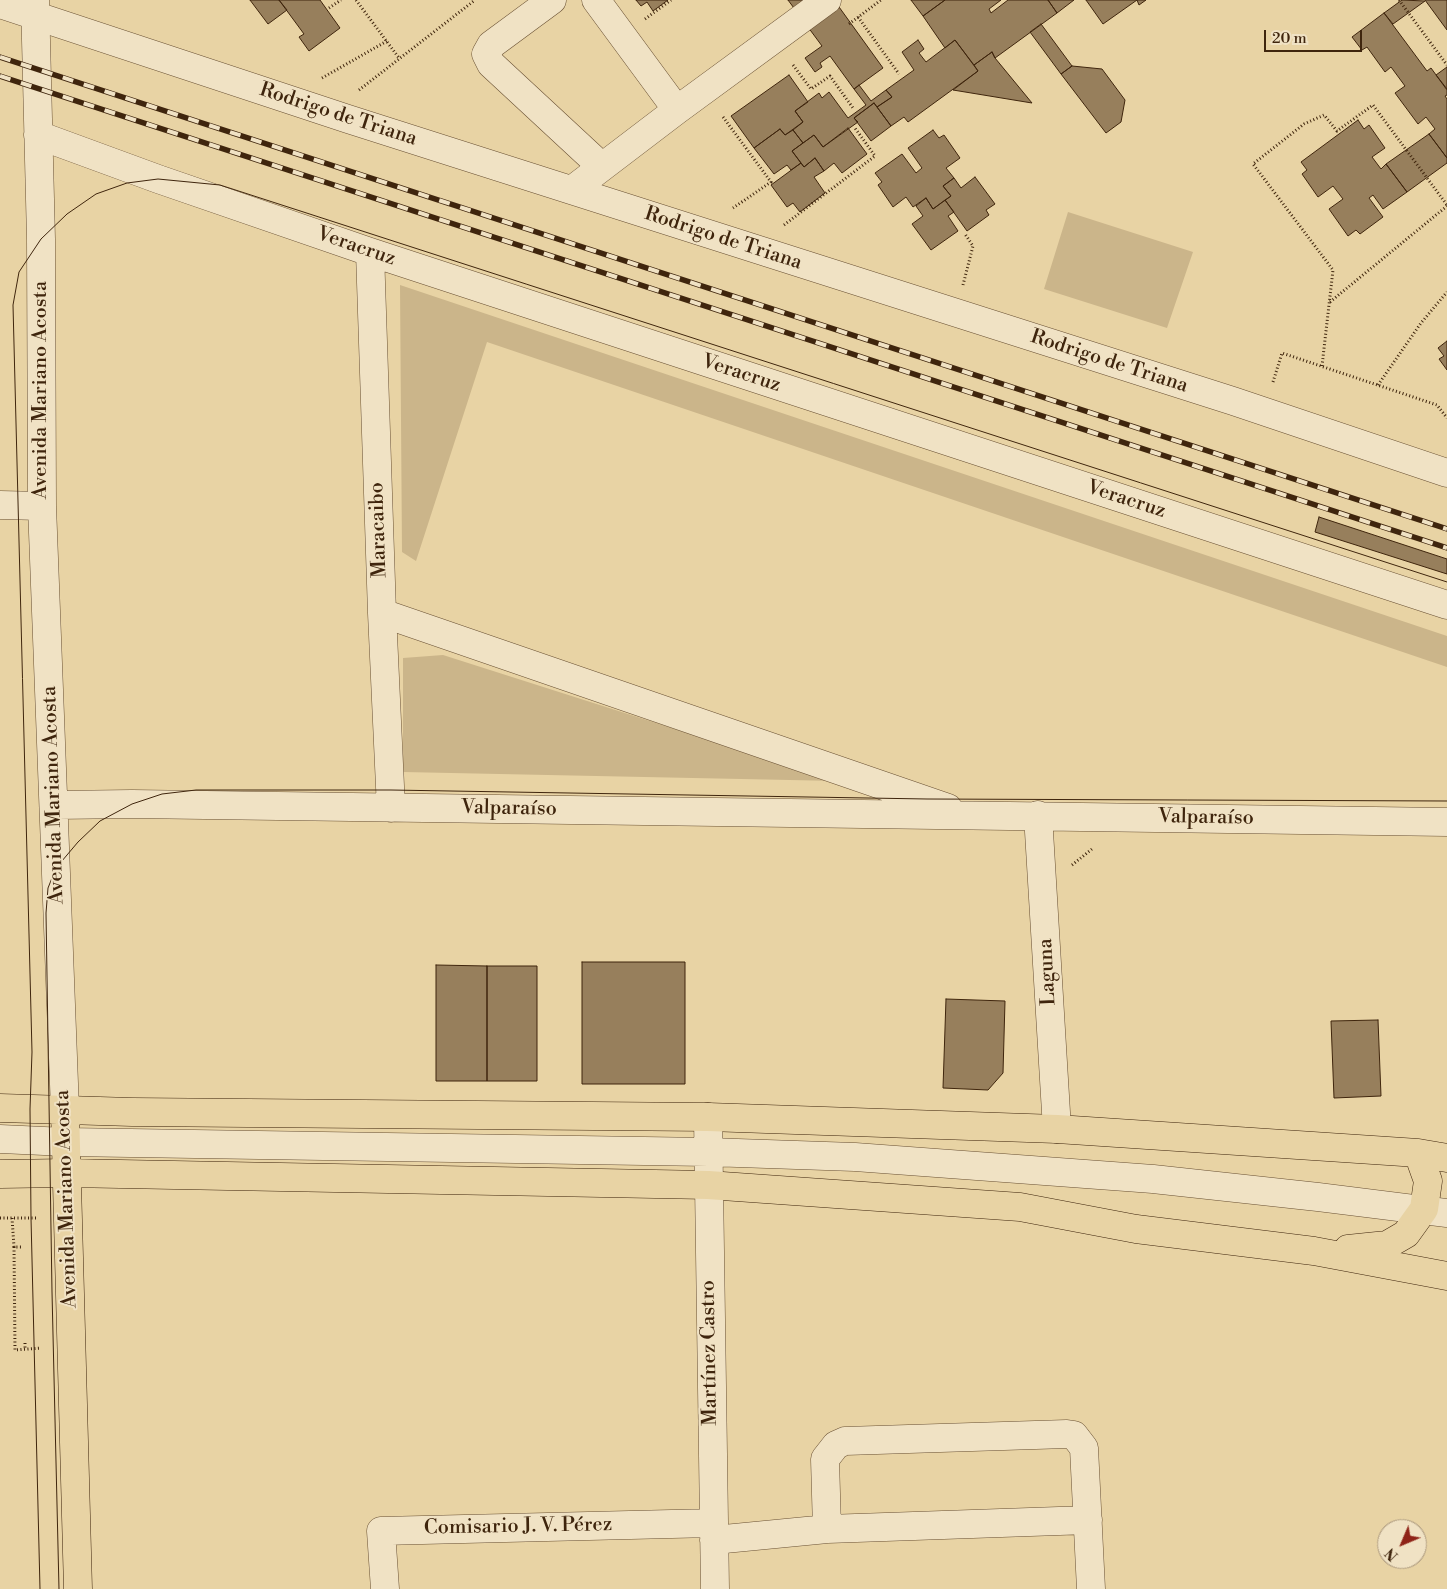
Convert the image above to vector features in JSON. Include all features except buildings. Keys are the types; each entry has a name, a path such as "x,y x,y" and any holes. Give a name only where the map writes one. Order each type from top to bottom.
{"main road":[{"path":"0,1108 152,1112 708,1117 1057,1129 1418,1153 1447,1158"},
{"name":"Avenida Mariano Acosta","path":"65,1110 78,1589"},
{"path":"1314,1251 1387,1245 1406,1234 1436,1211 1418,1153"},
{"path":"0,1174 67,1173 708,1185 1020,1207 1136,1229 1314,1251 1447,1276"}],"street":[{"path":"552,0 491,45 486,54 491,64 602,167"},
{"path":"596,0 677,110"},
{"path":"572,190 677,110 828,0"},
{"name":"Rodrigo de Triana","path":"0,4 35,8 348,120 1233,401 1447,472"},
{"name":"Avenida Mariano Acosta","path":"35,8 41,239 42,506 55,805 65,1110"},
{"name":"Veracruz","path":"38,135 158,179 370,252 1447,605"},
{"name":"Maracaibo","path":"370,252 382,613 391,808"},
{"path":"0,505 42,506"},
{"name":"Valparaíso","path":"382,613 918,796 964,814"},
{"name":"Valparaíso","path":"55,805 132,804 964,814 1447,822"},
{"name":"Laguna","path":"1038,815 1057,1129"},
{"name":"Martínez Castro","path":"708,1117 715,1589"},
{"path":"0,1139 66,1142 708,1152 855,1157 1153,1179 1436,1211"},
{"path":"827,1529 825,1459 836,1444 845,1441 1074,1435 1084,1448 1091,1589"},
{"path":"713,1531 1088,1520"},
{"name":"Comisario J. V. Pérez","path":"385,1589 381,1530 713,1531"}],"path":[{"path":"329,8 341,0"},
{"path":"356,0 399,58"},
{"path":"357,92 475,0"},
{"path":"638,14 643,20 671,0"},
{"path":"1400,0 1447,65"},
{"path":"858,17 899,74"},
{"path":"321,79 386,41"},
{"path":"793,65 811,89 830,76 853,108"},
{"path":"1322,366 1329,303 1333,270 1253,164 1304,124 1324,115 1337,132 1372,105 1447,204 1329,303"},
{"path":"723,117 771,182 727,213"},
{"path":"780,229 875,156 855,128"},
{"path":"962,288 974,246 965,234"},
{"path":"1378,385 1421,322 1447,292"},
{"path":"0,1218 68,1218"},
{"path":"12,1218 15,1350 43,1348 43,1341"},
{"path":"14,1247 23,1247"},
{"path":"25,1343 25,1349"}],"shaded area":[{"path":"1068,212 1193,252 1167,328 1044,289"},
{"path":"400,285 1447,636 1447,667 487,342 416,561 402,552"},
{"path":"443,655 838,781 403,772 403,658"}],"tram line":[{"path":"40,1589 31,1218 30,1109 32,1052 13,305 19,272 41,239 67,214 96,194 127,183 158,179 220,185 1447,582"},
{"path":"59,1589 46,913 48,888 56,868 78,842 100,821 132,804 162,794 196,790 391,790 927,799 1447,801"}],"railway":[{"path":"0,57 1447,529"},
{"path":"0,76 1447,548"}]}
